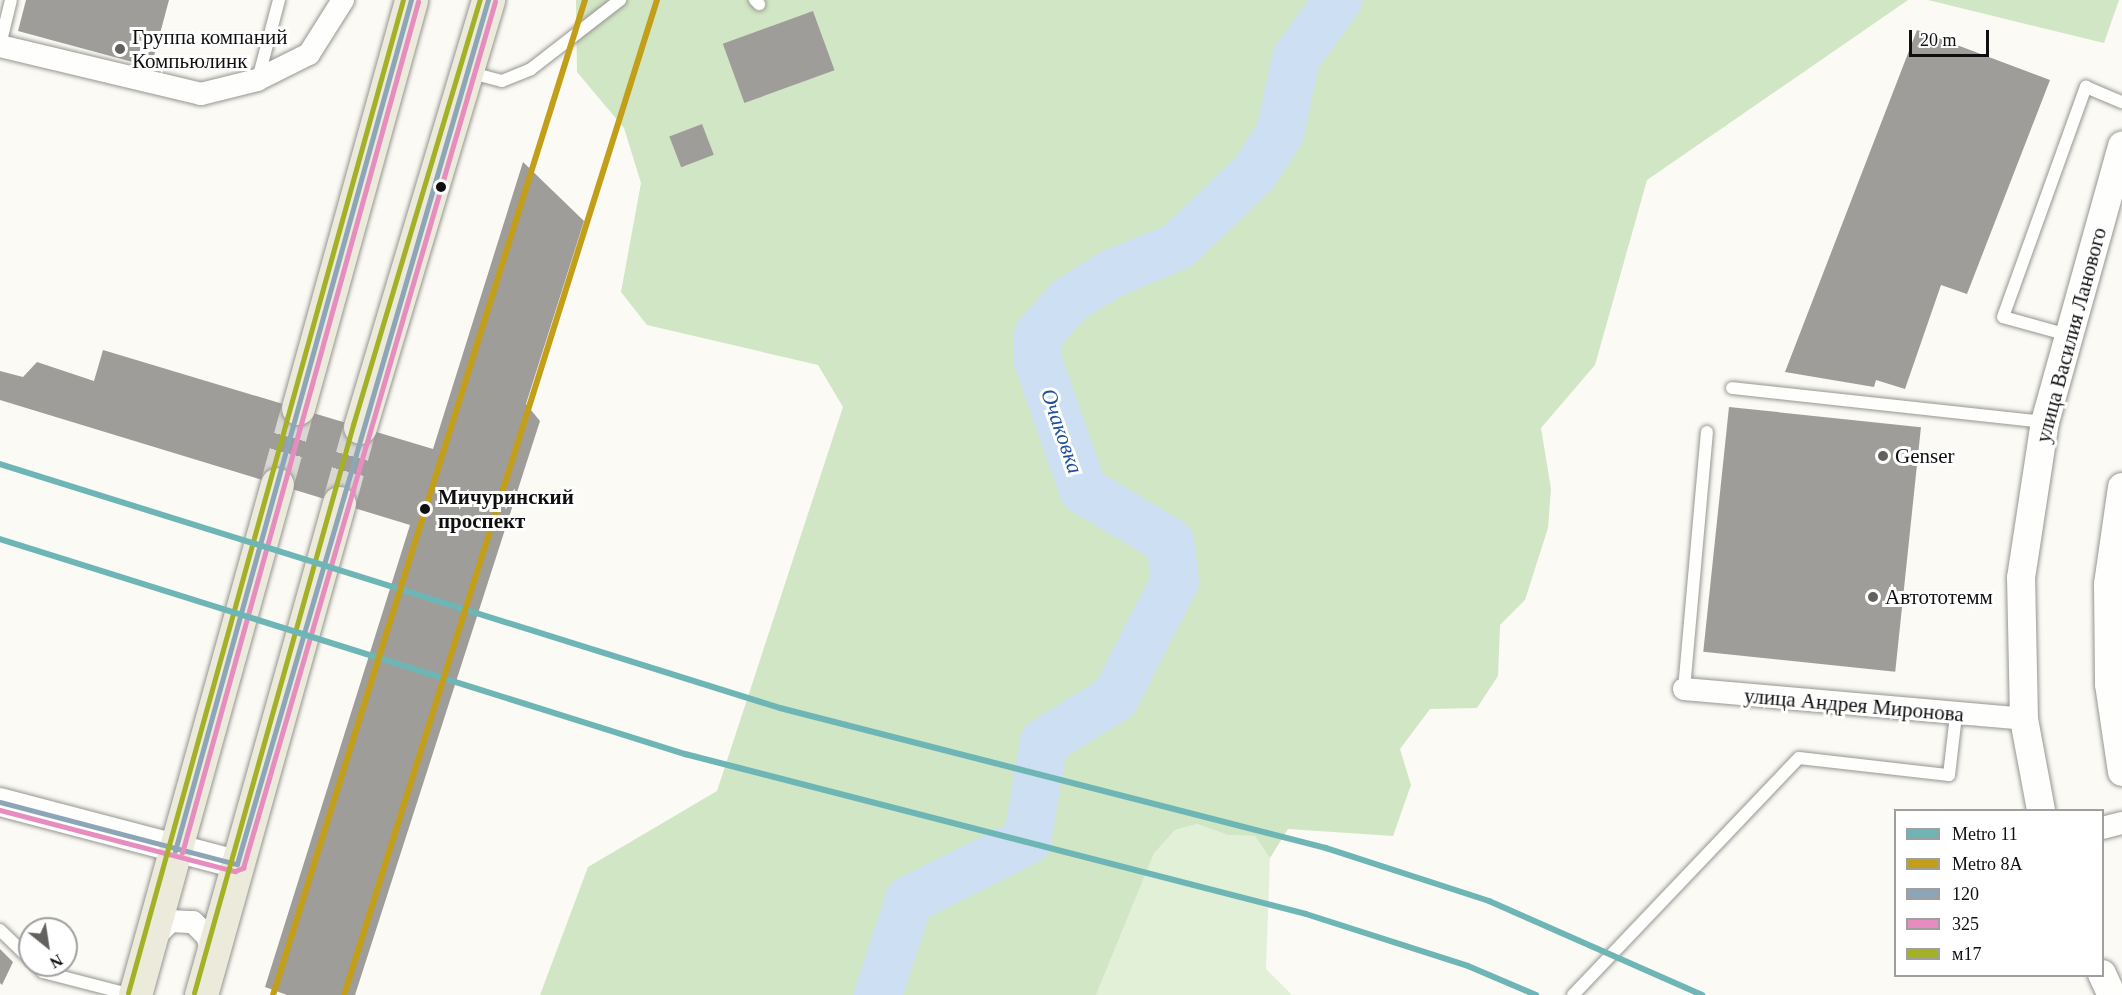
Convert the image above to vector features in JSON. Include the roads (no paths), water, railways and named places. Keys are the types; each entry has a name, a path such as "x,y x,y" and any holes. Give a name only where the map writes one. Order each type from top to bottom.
{"main road":[{"path":"298,408 411,0"},
{"path":"360,427 488,0"},
{"path":"133,995 277,484"},
{"path":"201,995 339,503"}],"street":[{"path":"0,45 201,94 257,80 309,54 343,0"},
{"name":"улица Василия Ланового","path":"2041,809 2024,719 2021,578 2045,422 2122,146"},
{"path":"2122,487 2108,584 2109,684 2122,772"},
{"name":"улица Андрея Миронова","path":"1684,689 1956,715 2024,719"},
{"path":"0,802 175,851 237,864"},
{"path":"2104,828 2122,823"},
{"path":"149,944 161,926 182,920 208,937 211,959"},
{"path":"2104,976 2112,995"}],"lane":[{"path":"0,45 12,0"},
{"path":"257,80 279,0"},
{"path":"466,72 502,81 531,69 620,0"},
{"path":"2068,335 2003,317 2086,87 2122,102"},
{"path":"1732,388 2045,422"},
{"path":"1684,689 1707,432"},
{"path":"1573,995 1799,758 1949,775 1956,715"},
{"path":"0,930 18,947"},
{"path":"63,977 133,995"}],"waterway":[{"name":"Очаковка","path":"878,995 909,900 1027,841 1044,742 1115,698 1175,581 1170,542 1083,490 1038,361 1038,335 1069,300 1111,274 1178,246 1254,173 1280,133 1296,58 1338,0"}],"tunnel":[{"path":"277,484 298,408"},
{"path":"339,503 360,427"}],"metro line":[{"name":"8А","path":"273,995 585,0"},
{"name":"8А","path":"344,995 657,0"},
{"name":"11","path":"0,464 780,708 1326,848 1489,901 1702,995"},
{"name":"11","path":"0,539 685,754 1306,914 1468,966 1536,995"}],"place":[{"name":"Группа компаний Компьюлинк","path":"120,49"},
{"name":"Genser","path":"1883,456"},
{"name":"Мичуринский проспект","path":"425,509"},
{"name":"Автототемм","path":"1873,597"}]}
